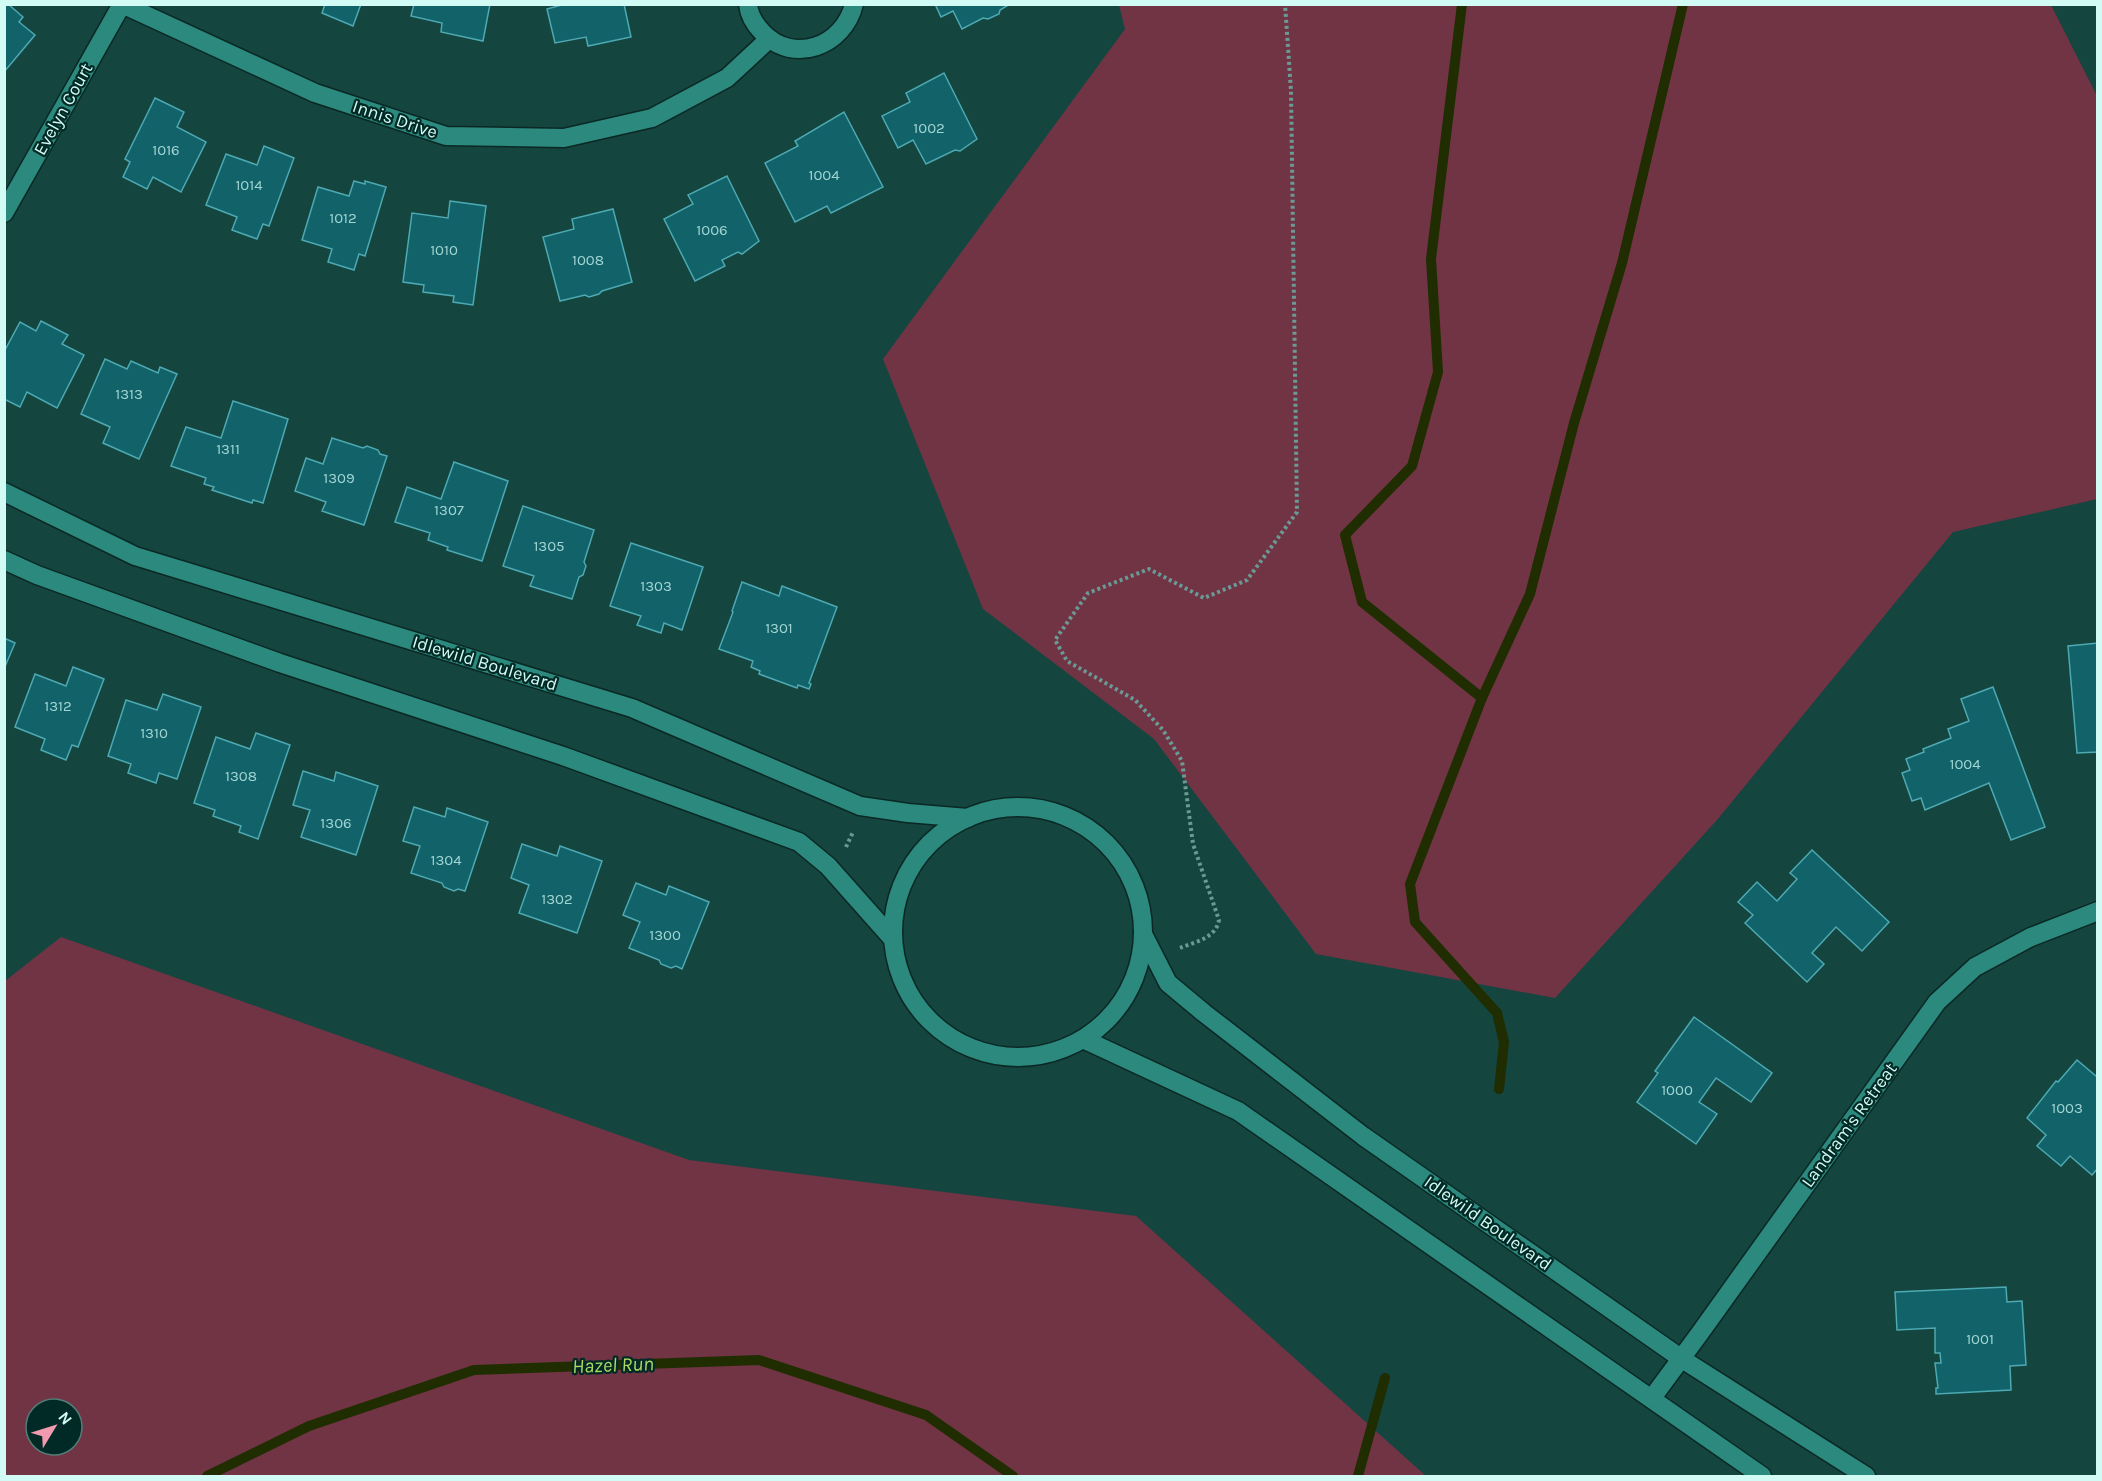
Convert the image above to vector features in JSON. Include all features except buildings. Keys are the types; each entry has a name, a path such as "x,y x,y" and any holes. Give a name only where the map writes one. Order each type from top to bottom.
{"street":[{"name":"Innis Drive","path":"122,4 315,93 446,136 564,138 652,118 727,78 769,39"},
{"name":"Evelyn Court","path":"5,213 122,4"},
{"path":"748,4 748,10 756,26 769,39 785,47 802,49 820,46 835,37 847,23 854,4"},
{"name":"Idlewild Boulevard","path":"4,492 135,556 632,708 860,806 968,818"},
{"path":"4,560 37,575 280,663 563,756 800,842 828,866 891,937"},
{"path":"1003,807 1046,809 1085,826 1117,854 1137,892 1143,934 1136,976 1115,1012 1083,1039 1048,1054 1011,1058 974,1050 941,1031 915,1004 898,970 891,937 897,898 910,866 933,838 968,818 1003,807"},
{"name":"Landram's Retreat","path":"1652,1398 1937,1002 1975,968 2031,936 2097,911"},
{"name":"Idlewild Boulevard","path":"1143,934 1168,982 1204,1014 1364,1136 1682,1359 1866,1476"},
{"path":"1083,1039 1238,1111 1762,1476"}],"path":[{"path":"1179,948 1211,934 1218,929 1219,920 1193,844 1182,761 1163,730 1135,700 1067,661 1055,640 1088,593 1149,568 1204,598 1246,580 1297,512 1291,91 1285,4"},
{"path":"845,849 858,823"}],"shaded area":[{"path":"1119,5 2051,5 2097,96 2097,499 1953,532 1717,820 1555,998 1316,954 1154,739 983,609 883,359 1125,29"},
{"path":"61,937 689,1160 1136,1216 1426,1476 5,1476 5,981"}],"waterway":[{"path":"1462,4 1431,259 1438,372 1412,466 1345,535 1362,602 1482,698 1410,884 1415,922 1497,1013 1504,1042 1499,1089"},
{"path":"1482,698 1530,594 1574,423 1622,263 1683,4"},
{"name":"Hazel Run","path":"207,1476 309,1426 474,1370 759,1360 926,1415 1013,1476"},
{"path":"1358,1476 1385,1378"}]}
